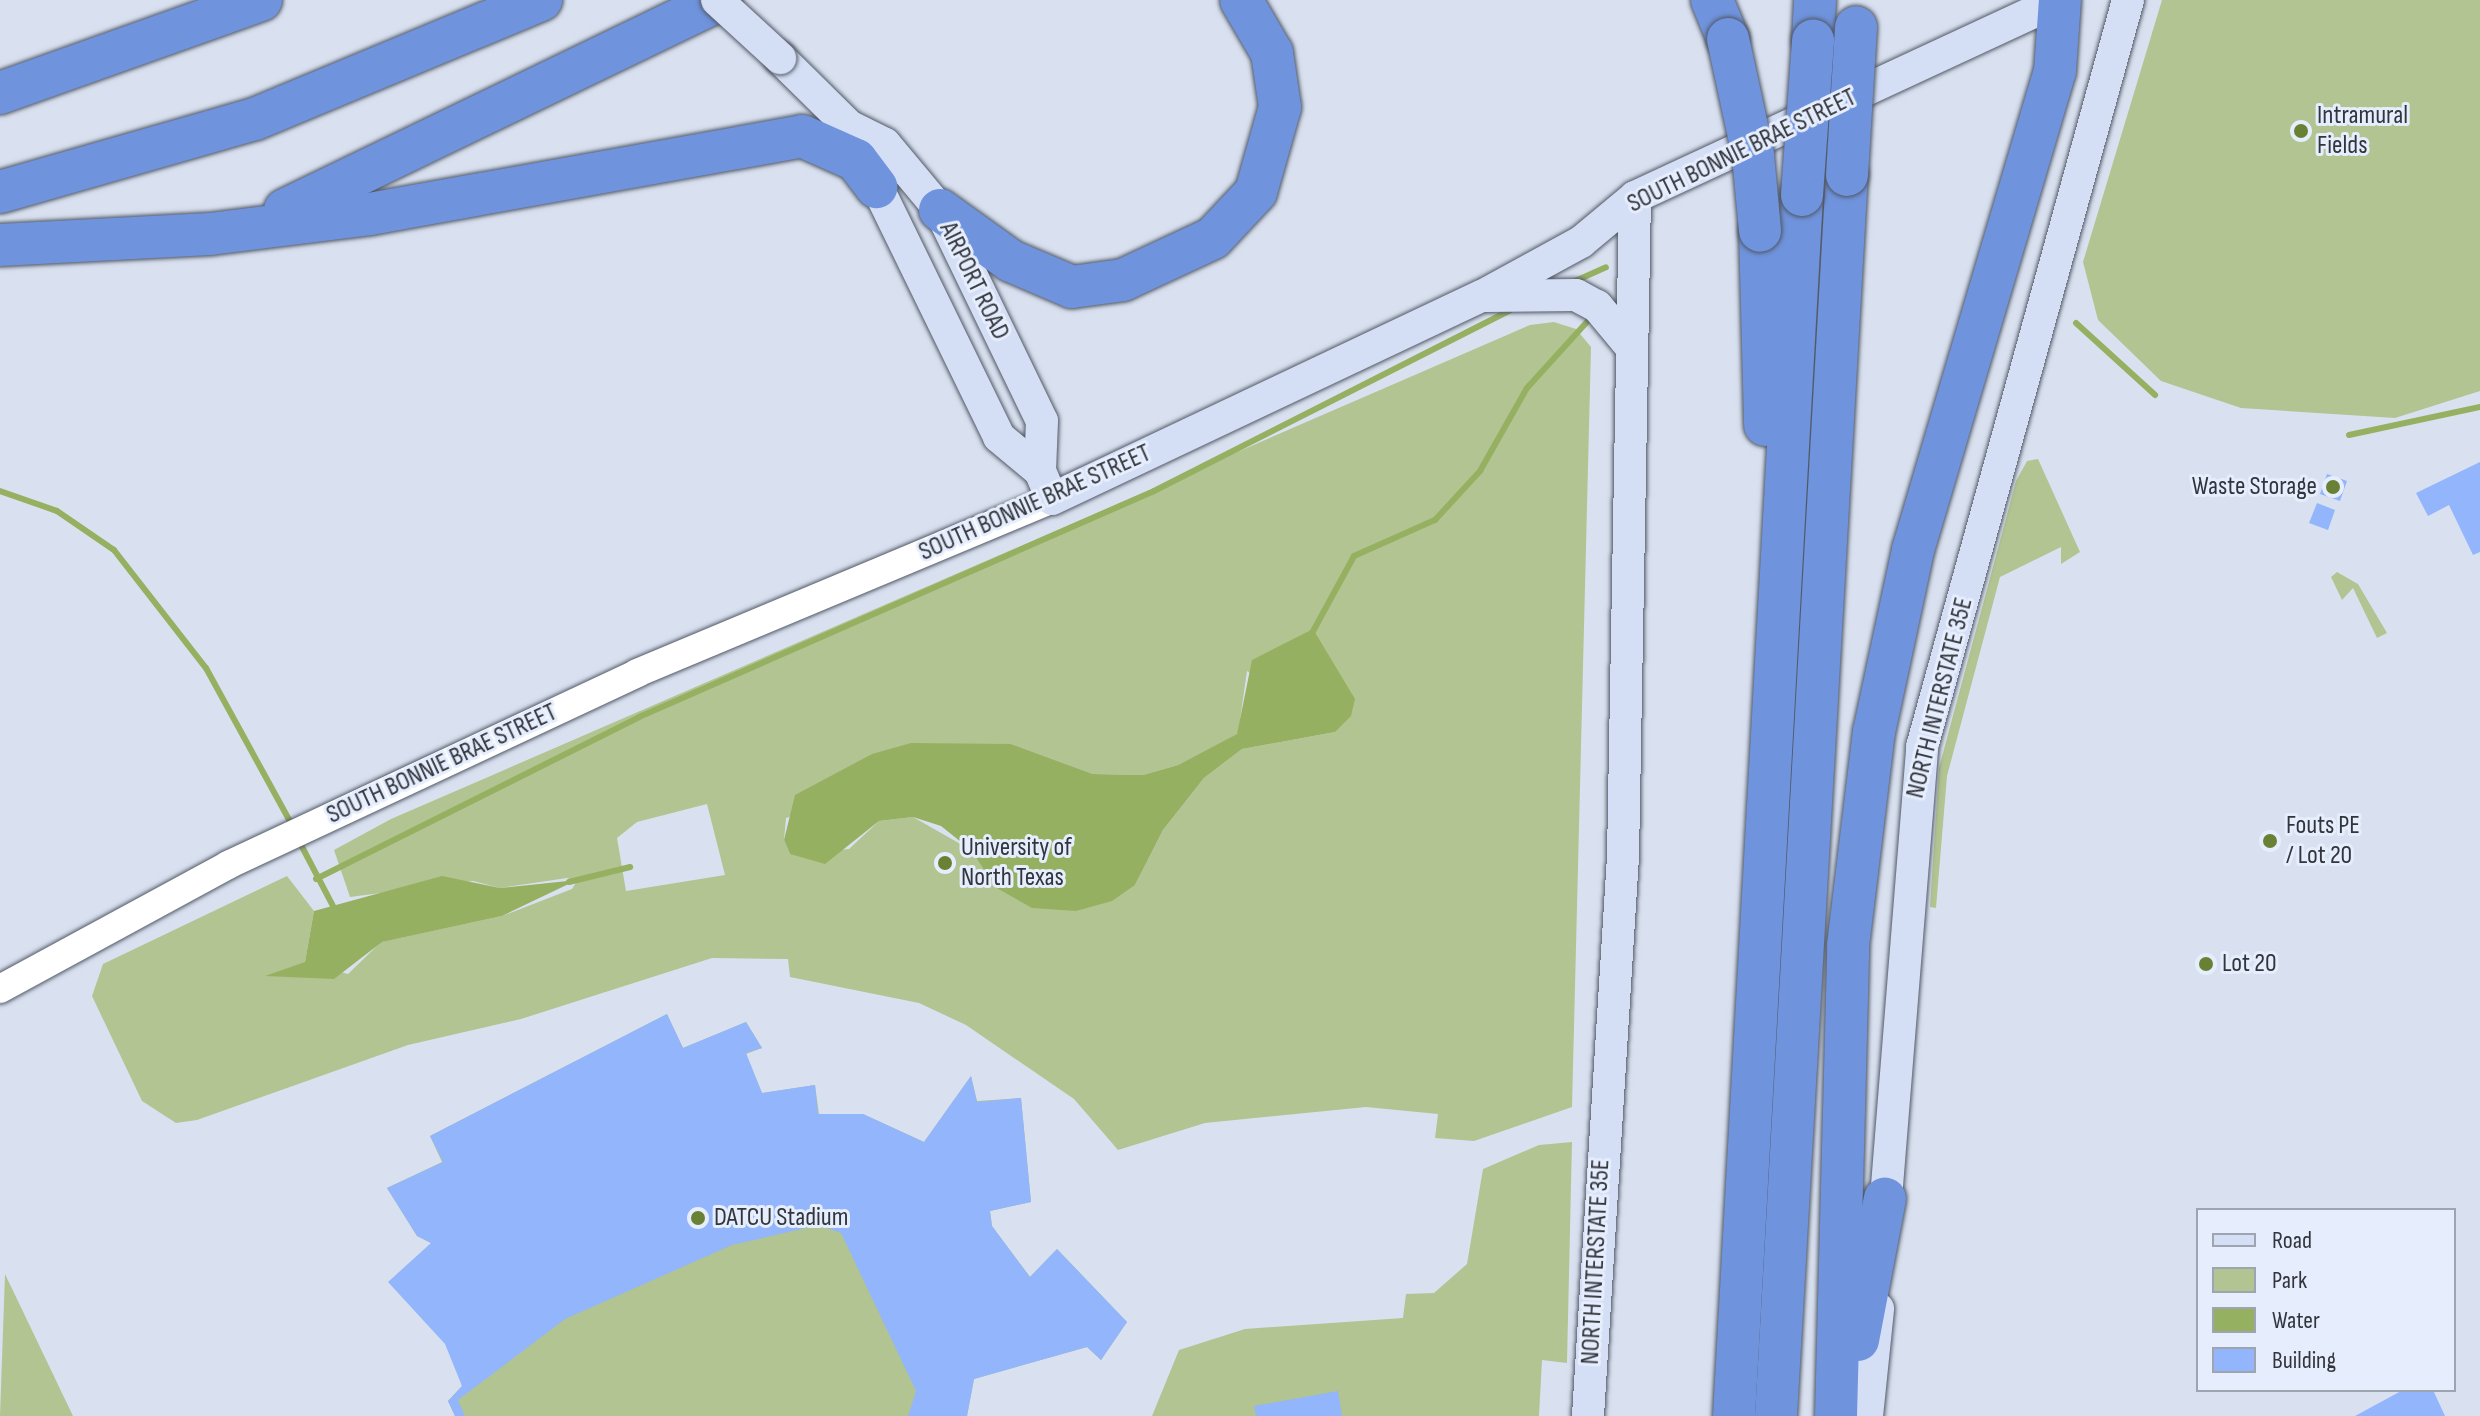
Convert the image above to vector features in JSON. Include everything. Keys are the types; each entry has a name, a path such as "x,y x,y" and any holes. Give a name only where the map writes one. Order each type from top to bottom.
{"highway":[{"path":"0,192 255,119 541,0"},
{"path":"210,234 340,188 718,0"},
{"path":"940,210 1011,261 1072,287 1123,280 1213,238 1256,192 1280,107 1272,53 1241,0"},
{"path":"1712,0 1728,39 1750,140 1760,231 1769,791"},
{"path":"1836,1416 1848,946 1874,732 1913,550 2055,71 2060,0"},
{"path":"0,93 252,3"},
{"path":"1776,1416 1857,13"},
{"path":"1734,1416 1814,20"},
{"path":"0,245 210,234 370,214 802,136 856,160 876,187"},
{"path":"1813,796 1826,717"},
{"path":"1844,1416 1885,1199"}],"main road":[{"name":"AIRPORT ROAD","path":"718,0 849,126 885,144 940,210 1042,421 1046,485"},
{"name":"SOUTH BONNIE BRAE STREET","path":"1046,485 1482,296 1581,242 1635,197 2060,0"},
{"name":"NORTH INTERSTATE 35E","path":"1867,1416 1920,761 2128,0"},
{"name":"AIRPORT ROAD","path":"849,126 999,437 1046,485"},
{"name":"NORTH INTERSTATE 35E","path":"1588,1416 1623,857 1635,197"},
{"path":"1482,296 1576,295 1597,306 1631,347"}],"street":[{"name":"SOUTH BONNIE BRAE STREET","path":"0,989 228,865 1046,485"}],"green space":[{"name":"Intramural Fields","path":"2162,0 2480,0 2480,391 2395,418 2241,408 2161,381 2098,320 2083,262"},
{"path":"1554,322 1576,329 1591,347 1572,1107 1474,1141 1435,1138 1438,1114 1366,1107 1205,1123 1118,1150 1074,1099 966,1025 919,1003 790,977 788,959 712,958 521,1019 408,1045 197,1120 176,1123 142,1101 92,996 103,964 287,876 314,911 305,962 348,974 381,942 502,916 572,889 577,881 567,878 500,888 473,881 350,897 334,850 391,819 1530,325","holes":["1247,671 1335,732 1242,749 1204,778 1163,830 1135,885 995,887 971,850 913,817 879,821 849,849 790,854 784,840 786,818 1011,744 1093,774 1143,775 1178,765 1238,734","707,804 725,875 626,891 617,838 637,822"]},
{"path":"2038,459 2080,552 2061,564 2061,547 2000,577 1947,776 1936,908 1930,907 1939,768 2016,481 2027,461"},
{"path":"2337,572 2358,584 2387,633 2377,638 2353,588 2342,600 2331,577"},
{"name":"DATCU Stadium","path":"667,1014 683,1048 746,1022 762,1048 746,1054 762,1093 815,1085 819,1114 863,1114 924,1142 971,1076 977,1101 1021,1098 1031,1202 990,1211 992,1226 1030,1277 1057,1249 1127,1322 1101,1360 1087,1347 974,1379 967,1416 455,1416 448,1401 462,1386 431,1243 417,1236 387,1188 442,1162 430,1136"},
{"path":"1572,1142 1567,1363 1542,1360 1539,1416 1152,1416 1179,1350 1245,1329 1403,1318 1406,1294 1434,1293 1467,1264 1483,1169 1539,1145"},
{"path":"5,1274 73,1416 0,1416"}],"water":[{"path":"1313,629 1355,699 1351,716 1335,732 1242,749 1204,778 1163,830 1135,885 1112,901 1076,911 1032,908 995,887 971,850 941,826 913,817 879,821 825,864 790,854 784,840 795,795 872,754 911,743 1011,744 1093,774 1143,775 1178,765 1237,734 1252,660"},
{"path":"442,876 500,888 577,880 502,916 382,942 334,979 265,976 305,962 314,911"}],"building":[{"path":"2480,462 2480,552 2473,555 2449,505 2428,516 2416,493"},
{"name":"Waste Storage","path":"2327,474 2347,481 2340,501 2320,494"},
{"name":"Waste Storage","path":"2317,503 2335,510 2328,530 2309,523"},
{"name":"DATCU Stadium","path":"667,1014 683,1048 746,1022 762,1048 746,1053 762,1093 815,1085 818,1114 863,1114 924,1142 971,1076 977,1102 1021,1098 1031,1202 990,1211 992,1226 1030,1277 1057,1249 1127,1322 1101,1360 1087,1347 974,1379 967,1416 908,1416 916,1391 841,1233 819,1225 732,1245 565,1319 458,1400 465,1416 455,1416 448,1401 462,1386 445,1344 388,1282 431,1243 417,1236 387,1188 443,1162 430,1136"},
{"path":"1338,1391 1342,1416 1256,1416 1254,1406"},
{"path":"2399,1392 2434,1392 2445,1416 2355,1416"}],"waterway":[{"path":"1573,282 1606,267"},
{"path":"316,879 639,717 1154,491 1511,310"},
{"path":"1311,635 1354,556 1435,520 1480,471 1527,388 1594,314"},
{"path":"2076,323 2155,395"},
{"path":"2349,435 2480,407"},
{"path":"0,491 57,511 114,550 206,668 293,827"},
{"path":"299,841 334,908"},
{"path":"569,882 630,867"}],"place":[{"name":"Intramural Fields","path":"2301,131"},
{"name":"Waste Storage","path":"2333,487"},
{"name":"Fouts PE / Lot 20","path":"2270,841"},
{"name":"University of North Texas","path":"945,863"},
{"name":"Lot 20","path":"2206,964"},
{"name":"DATCU Stadium","path":"698,1218"}]}
